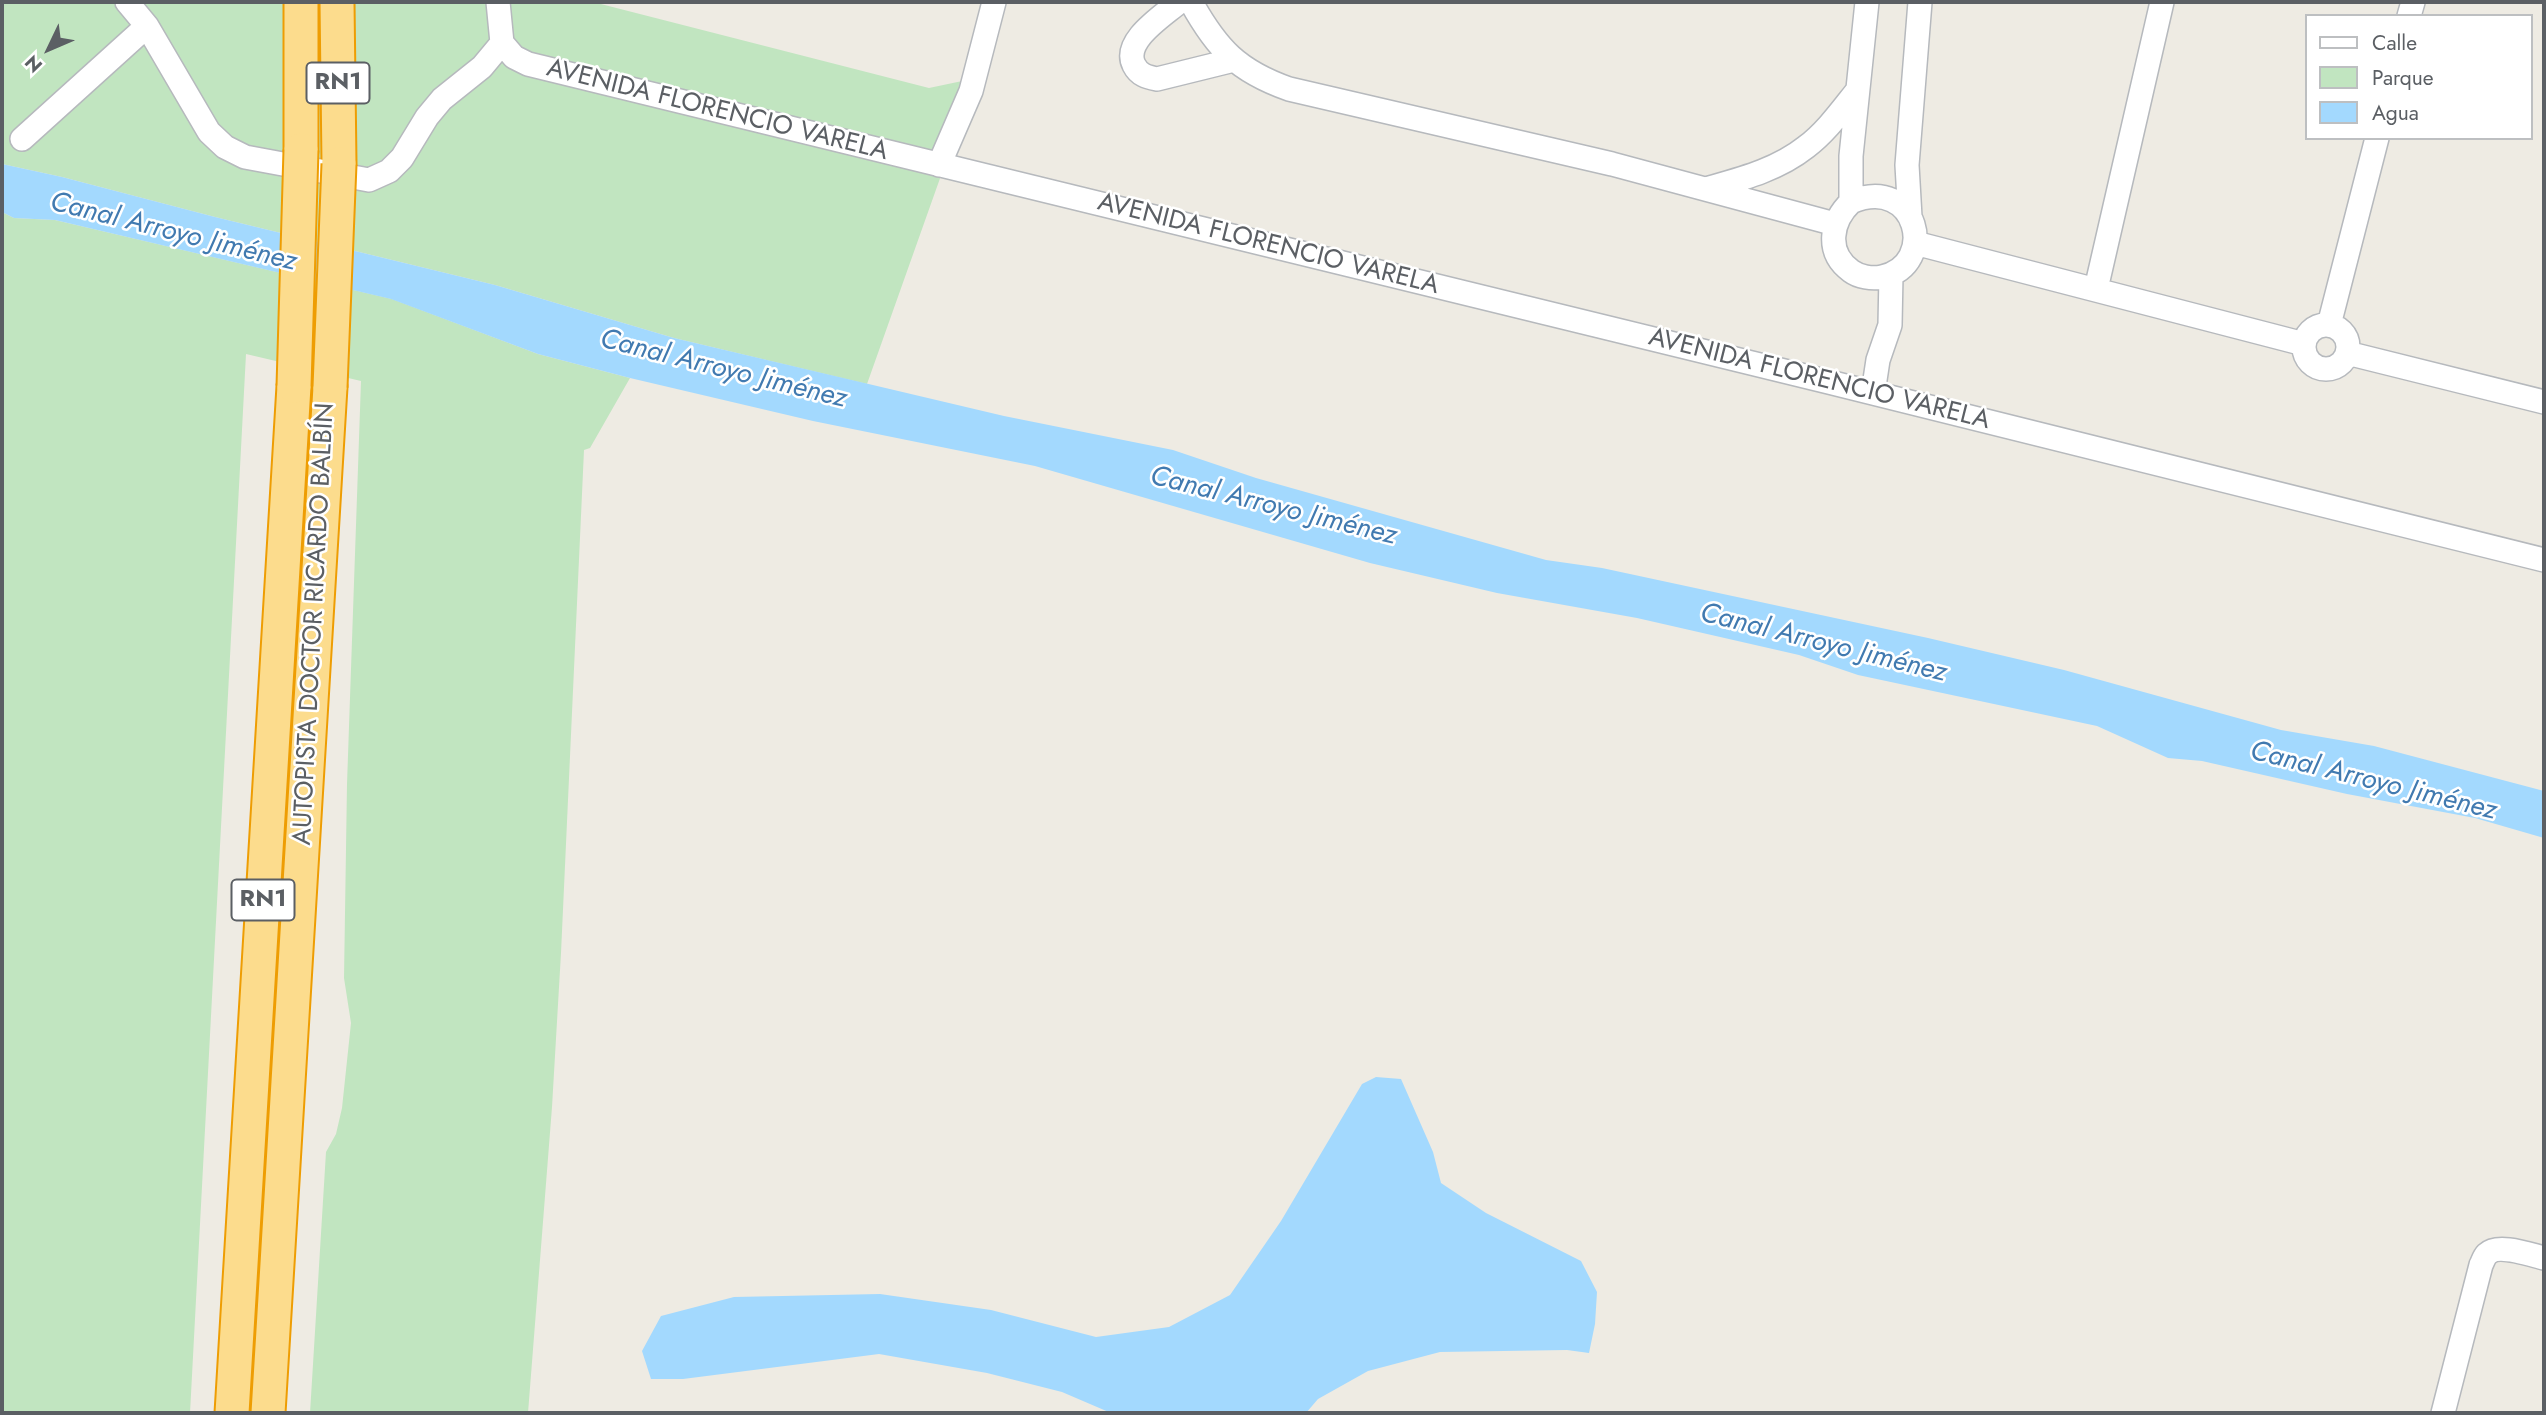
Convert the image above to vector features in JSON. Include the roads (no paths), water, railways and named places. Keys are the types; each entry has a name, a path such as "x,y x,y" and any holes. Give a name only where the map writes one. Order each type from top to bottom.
{"highway":[{"name":"AUTOPISTA DOCTOR RICARDO BALBÍN","path":"232,1413 294,386 301,150 301,2"},
{"name":"AUTOPISTA DOCTOR RICARDO BALBÍN","path":"268,1413 330,387 339,164 337,2"}],"street":[{"path":"127,2 146,26 209,132 225,147 244,158 369,180 389,171 402,158 427,117 442,99 482,67 502,43 498,2"},
{"path":"939,165 971,91 994,2"},
{"path":"1179,2 1138,38 1132,48 1131,60 1137,70 1145,76 1157,79 1234,60"},
{"path":"1191,2 1204,26 1234,60 1251,74 1289,89 1612,164 1835,224"},
{"path":"1851,202 1851,156 1867,2"},
{"path":"1910,217 1907,165 1920,2"},
{"path":"2096,289 2162,2"},
{"path":"22,139 146,26"},
{"name":"AVENIDA FLORENCIO VARELA","path":"502,43 514,57 528,64 2544,560"},
{"path":"1706,189 1757,174 1805,148 1829,127 1857,91"},
{"path":"2329,325 2376,140"},
{"path":"1877,195 1902,206 1910,217 1915,230 1911,256 1903,267 1891,275 1865,277 1852,272 1842,263 1835,251 1835,224 1841,212 1851,202 1877,195"},
{"path":"1915,243 2304,344"},
{"path":"1873,393 1878,360 1890,325 1891,275"},
{"path":"2322,325 2329,325 2336,327 2347,338 2347,353 2339,365 2325,369 2312,364 2304,351 2304,344 2310,331 2322,325"},
{"path":"2347,353 2544,402"},
{"path":"2443,1413 2481,1265 2487,1254 2495,1250 2514,1250 2544,1258"}],"water":[{"name":"Canal Arroyo Jiménez","path":"2,164 495,285 674,338 1004,416 1173,450 1256,478 1546,560 1602,568 1928,638 2064,670 2281,730 2374,746 2544,791 2544,838 2475,818 2347,794 2202,761 2168,758 2097,726 1858,675 1799,655 1637,618 1497,593 1370,563 1035,466 813,421 538,354 391,299 55,220 14,218 2,212"},
{"path":"1376,1077 1401,1079 1433,1152 1441,1183 1486,1213 1581,1261 1597,1292 1595,1324 1589,1353 1567,1350 1440,1352 1368,1371 1318,1399 1306,1413 1111,1413 1062,1392 987,1373 879,1354 683,1379 651,1379 642,1351 661,1316 734,1297 880,1294 991,1310 1096,1337 1169,1327 1230,1295 1281,1221 1362,1084"}]}
